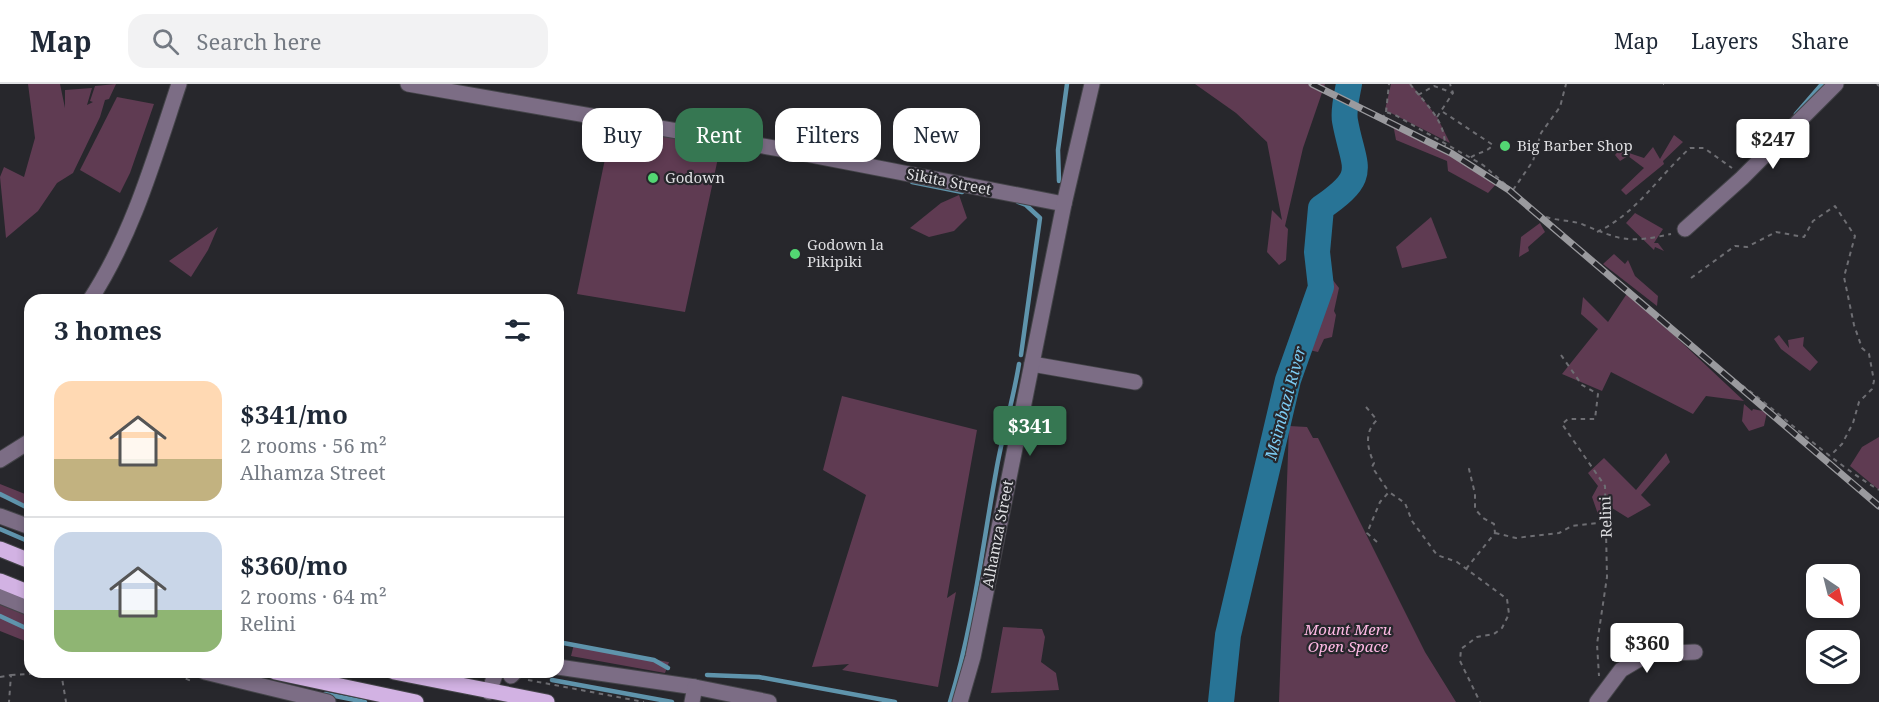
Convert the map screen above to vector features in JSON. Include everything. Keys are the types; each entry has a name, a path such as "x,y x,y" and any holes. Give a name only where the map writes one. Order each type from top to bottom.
{"main road":[{"path":"0,549 24,559"},
{"path":"0,581 24,591"},
{"path":"302,678 411,702"},
{"path":"422,678 547,702"}],"street":[{"path":"94,294 112,266 137,212 179,84"},
{"name":"Sikita Street","path":"408,84 780,149 1064,204"},
{"name":"Alhamza Street","path":"960,702 973,657 1064,204 1092,84"},
{"path":"1684,229 1742,178 1836,84"},
{"path":"1032,364 1135,382"},
{"path":"0,460 24,445"},
{"path":"0,516 24,525"},
{"path":"0,596 24,606"},
{"path":"1598,701 1621,670 1648,654 1695,652"},
{"path":"564,668 694,695 769,702"},
{"path":"230,678 328,702"},
{"path":"489,692 494,678"}],"path":[{"path":"1382,118 1386,112 1389,84"},
{"path":"1410,84 1437,117 1445,132 1446,146"},
{"path":"1437,117 1443,112 1453,93 1450,84"},
{"path":"1513,190 1533,162 1542,133 1560,107 1566,84"},
{"path":"1418,95 1434,86 1453,93"},
{"path":"1386,112 1483,165 1722,371 1761,397 1830,456 1879,489"},
{"path":"1443,112 1493,146 1487,152 1470,158"},
{"path":"1597,232 1630,213 1658,178 1690,148 1704,148 1742,178"},
{"path":"1691,278 1735,246 1747,247 1776,232 1804,237 1813,221 1835,206 1855,236 1844,277 1854,325 1862,348 1869,354 1874,381 1872,388 1859,402 1854,423 1842,444 1830,456"},
{"path":"1543,216 1582,224 1597,232 1632,241 1644,241 1684,229"},
{"name":"Relini","path":"1561,355 1582,385 1598,394 1595,419 1568,419 1562,424 1605,486 1607,577 1597,644 1598,701"},
{"path":"1366,407 1377,420 1371,426 1367,447 1374,463 1372,467 1389,492 1405,503 1412,521 1437,555 1457,562 1508,599 1509,614 1502,627 1494,634 1477,637 1461,649 1460,661 1480,702"},
{"path":"1466,569 1495,533 1494,524 1482,518 1475,509 1475,494 1469,469 1471,466"},
{"path":"1377,542 1367,533 1380,502 1389,492"},
{"path":"1495,533 1516,538 1559,533 1572,526 1598,523 1604,512"},
{"path":"0,678 24,674"},
{"path":"9,702 11,675"},
{"path":"61,678 66,702"},
{"path":"532,678 644,702"}],"green space":[{"path":"28,84 60,84 65,108 65,90 92,88 87,105 93,102 90,101 95,86 116,84 109,99 105,100 100,117 73,173 57,183 38,211 6,238 0,177 4,167 24,177 35,138"},
{"path":"1195,84 1325,84 1303,148 1285,226 1288,229 1286,260 1279,265 1267,252 1272,210 1282,220 1267,142 1236,113"},
{"path":"1391,84 1411,84 1437,117 1450,143 1385,110"},
{"path":"117,97 154,104 130,173 120,193 80,170"},
{"path":"1393,124 1472,164 1498,182 1488,193 1448,171 1447,161 1396,140"},
{"path":"1674,135 1683,142 1663,161 1664,164 1626,195 1621,190 1644,168 1628,156 1620,161 1615,155 1622,147 1629,153 1644,158 1653,147 1660,159"},
{"path":"663,137 675,138 675,162 717,162 685,312 577,294 604,162 663,162"},
{"path":"959,195 967,218 954,231 929,237 910,228 941,203"},
{"path":"1635,213 1663,229 1654,243 1658,243 1664,251 1655,247 1654,250 1626,223"},
{"path":"1431,217 1447,258 1402,268 1396,247"},
{"path":"1540,223 1545,232 1528,247 1529,251 1519,257 1521,237"},
{"path":"218,227 208,250 191,277 169,261"},
{"path":"1614,254 1625,264 1628,260 1635,276 1658,296 1657,306 1603,264"},
{"path":"1332,279 1339,288 1332,337 1324,339 1318,352 1309,350"},
{"path":"1628,292 1744,401 1706,396 1693,414 1611,372 1602,391 1562,374 1598,329 1581,314 1583,297 1608,322"},
{"path":"1779,335 1789,348 1788,340 1804,337 1803,346 1818,362 1810,371 1781,349 1774,339"},
{"path":"842,396 977,430 947,598 956,592 938,687 842,670 849,664 812,667 866,495 823,470"},
{"path":"1744,404 1752,411 1753,409 1767,412 1764,426 1749,431 1742,421"},
{"name":"Mount Meru Open Space","path":"1289,426 1307,427 1313,438 1318,438 1425,652 1456,702 1279,702"},
{"path":"1879,437 1879,490 1850,466 1862,447"},
{"path":"1666,453 1670,462 1641,495 1651,505 1628,518 1612,508 1599,517 1592,497 1598,486 1588,473 1604,458 1636,490"},
{"path":"0,484 24,494 24,506 0,497"},
{"path":"0,599 24,612 24,641 0,631"},
{"path":"1003,627 1042,629 1045,637 1041,662 1056,673 1059,690 991,693"},
{"path":"574,644 669,662 665,673 571,656"}],"waterway":[{"path":"1059,181 1058,150 1067,84"},
{"name":"Msimbazi River","path":"1221,702 1228,635 1288,380 1321,287 1317,252 1321,208 1347,187 1355,170 1345,117 1345,102 1349,84"},
{"path":"1796,114 1822,84"},
{"path":"912,182 962,192"},
{"path":"1018,202 1026,205 1040,218 1021,355"},
{"path":"950,702 971,617 998,459 1019,364"},
{"path":"0,494 24,506"},
{"path":"0,529 24,539"},
{"path":"0,616 24,627"},
{"path":"564,643 654,660 668,668"},
{"path":"707,675 759,677 895,702"},
{"path":"552,680 672,702"},
{"path":"325,694 365,702"}],"railway":[{"path":"1312,84 1451,153 1509,190 1879,506"}],"place":[{"name":"Big Barber Shop","path":"1505,146"},
{"name":"Godown","path":"653,178"},
{"name":"Godown la Pikipiki","path":"795,254"}]}
